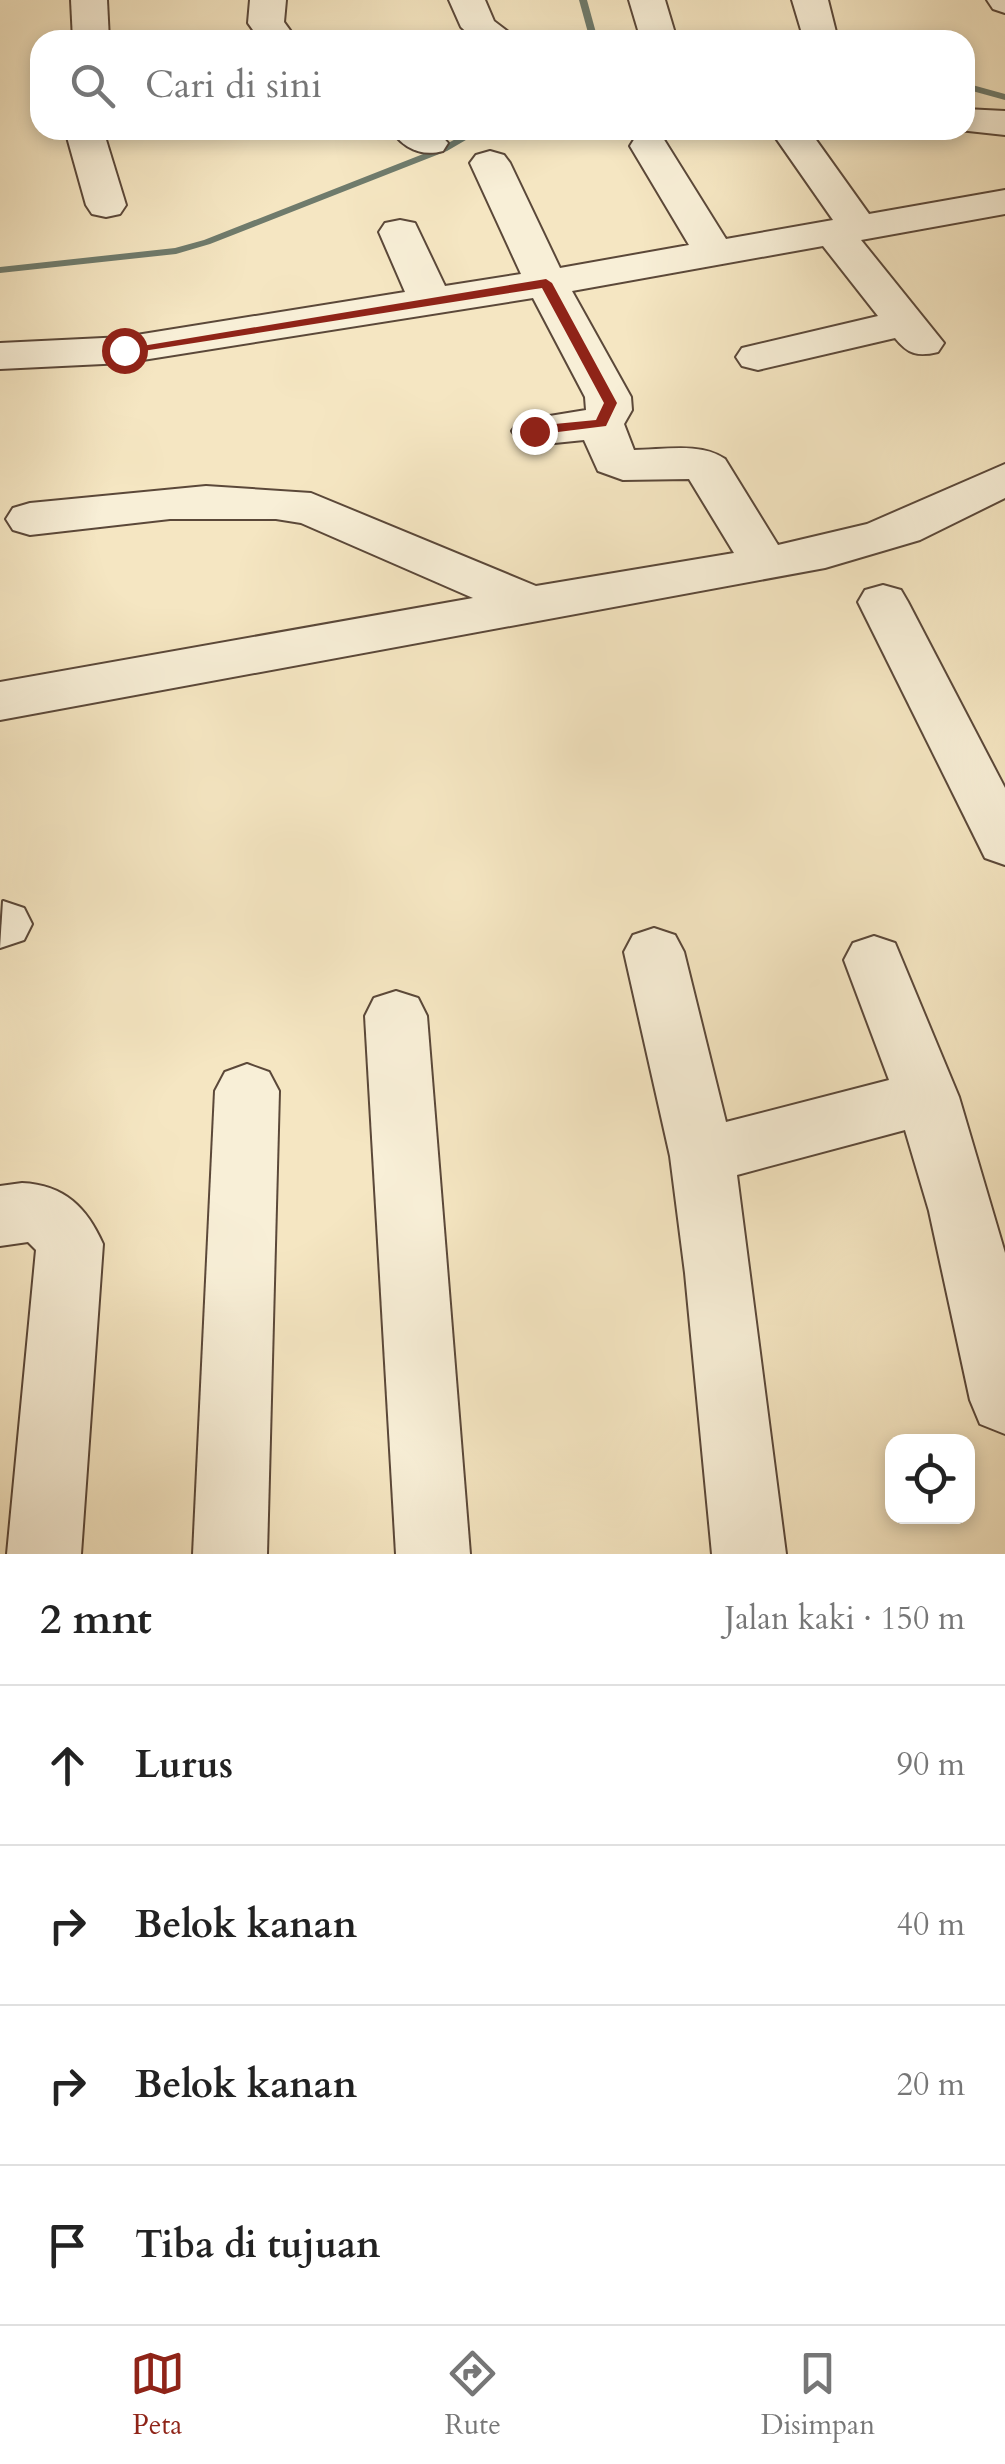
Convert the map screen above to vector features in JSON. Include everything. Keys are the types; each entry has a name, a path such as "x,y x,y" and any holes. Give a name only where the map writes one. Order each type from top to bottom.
{"street":[{"path":"90,0 91,30"},
{"path":"268,0 266,24 271,30"},
{"path":"467,0 484,30"},
{"path":"648,0 656,30"},
{"path":"810,0 818,30"},
{"path":"975,121 1005,123"},
{"path":"87,140 106,205"},
{"path":"758,357 913,333 847,231 795,140"},
{"path":"649,146 714,253"},
{"path":"490,163 546,283 608,397 609,410 601,424"},
{"path":"0,356 90,355 546,283 1005,202"},
{"path":"400,232 431,302"},
{"path":"534,431 601,424"},
{"path":"601,424 615,460 623,465 686,462 708,470 765,564"},
{"path":"0,700 431,627 532,604 765,564 869,540 928,517 1005,479"},
{"path":"30,519 215,500 278,502 311,509 532,604"},
{"path":"883,602 1005,843"},
{"path":"654,952 702,1156 719,1273 749,1554"},
{"path":"874,960 927,1096 962,1211 1005,1400"},
{"path":"396,1016 433,1554"},
{"path":"230,1554 248,1091"},
{"path":"702,1156 927,1096"},
{"path":"0,1216 26,1211 42,1214 62,1226 70,1244 44,1554"}],"waterway":[{"path":"583,0 591,30"},
{"path":"975,89 1005,97"},
{"path":"0,270 176,251 461,140"}],"route":[{"path":"124,350 546,283 611,403 601,424 534,431"}]}
